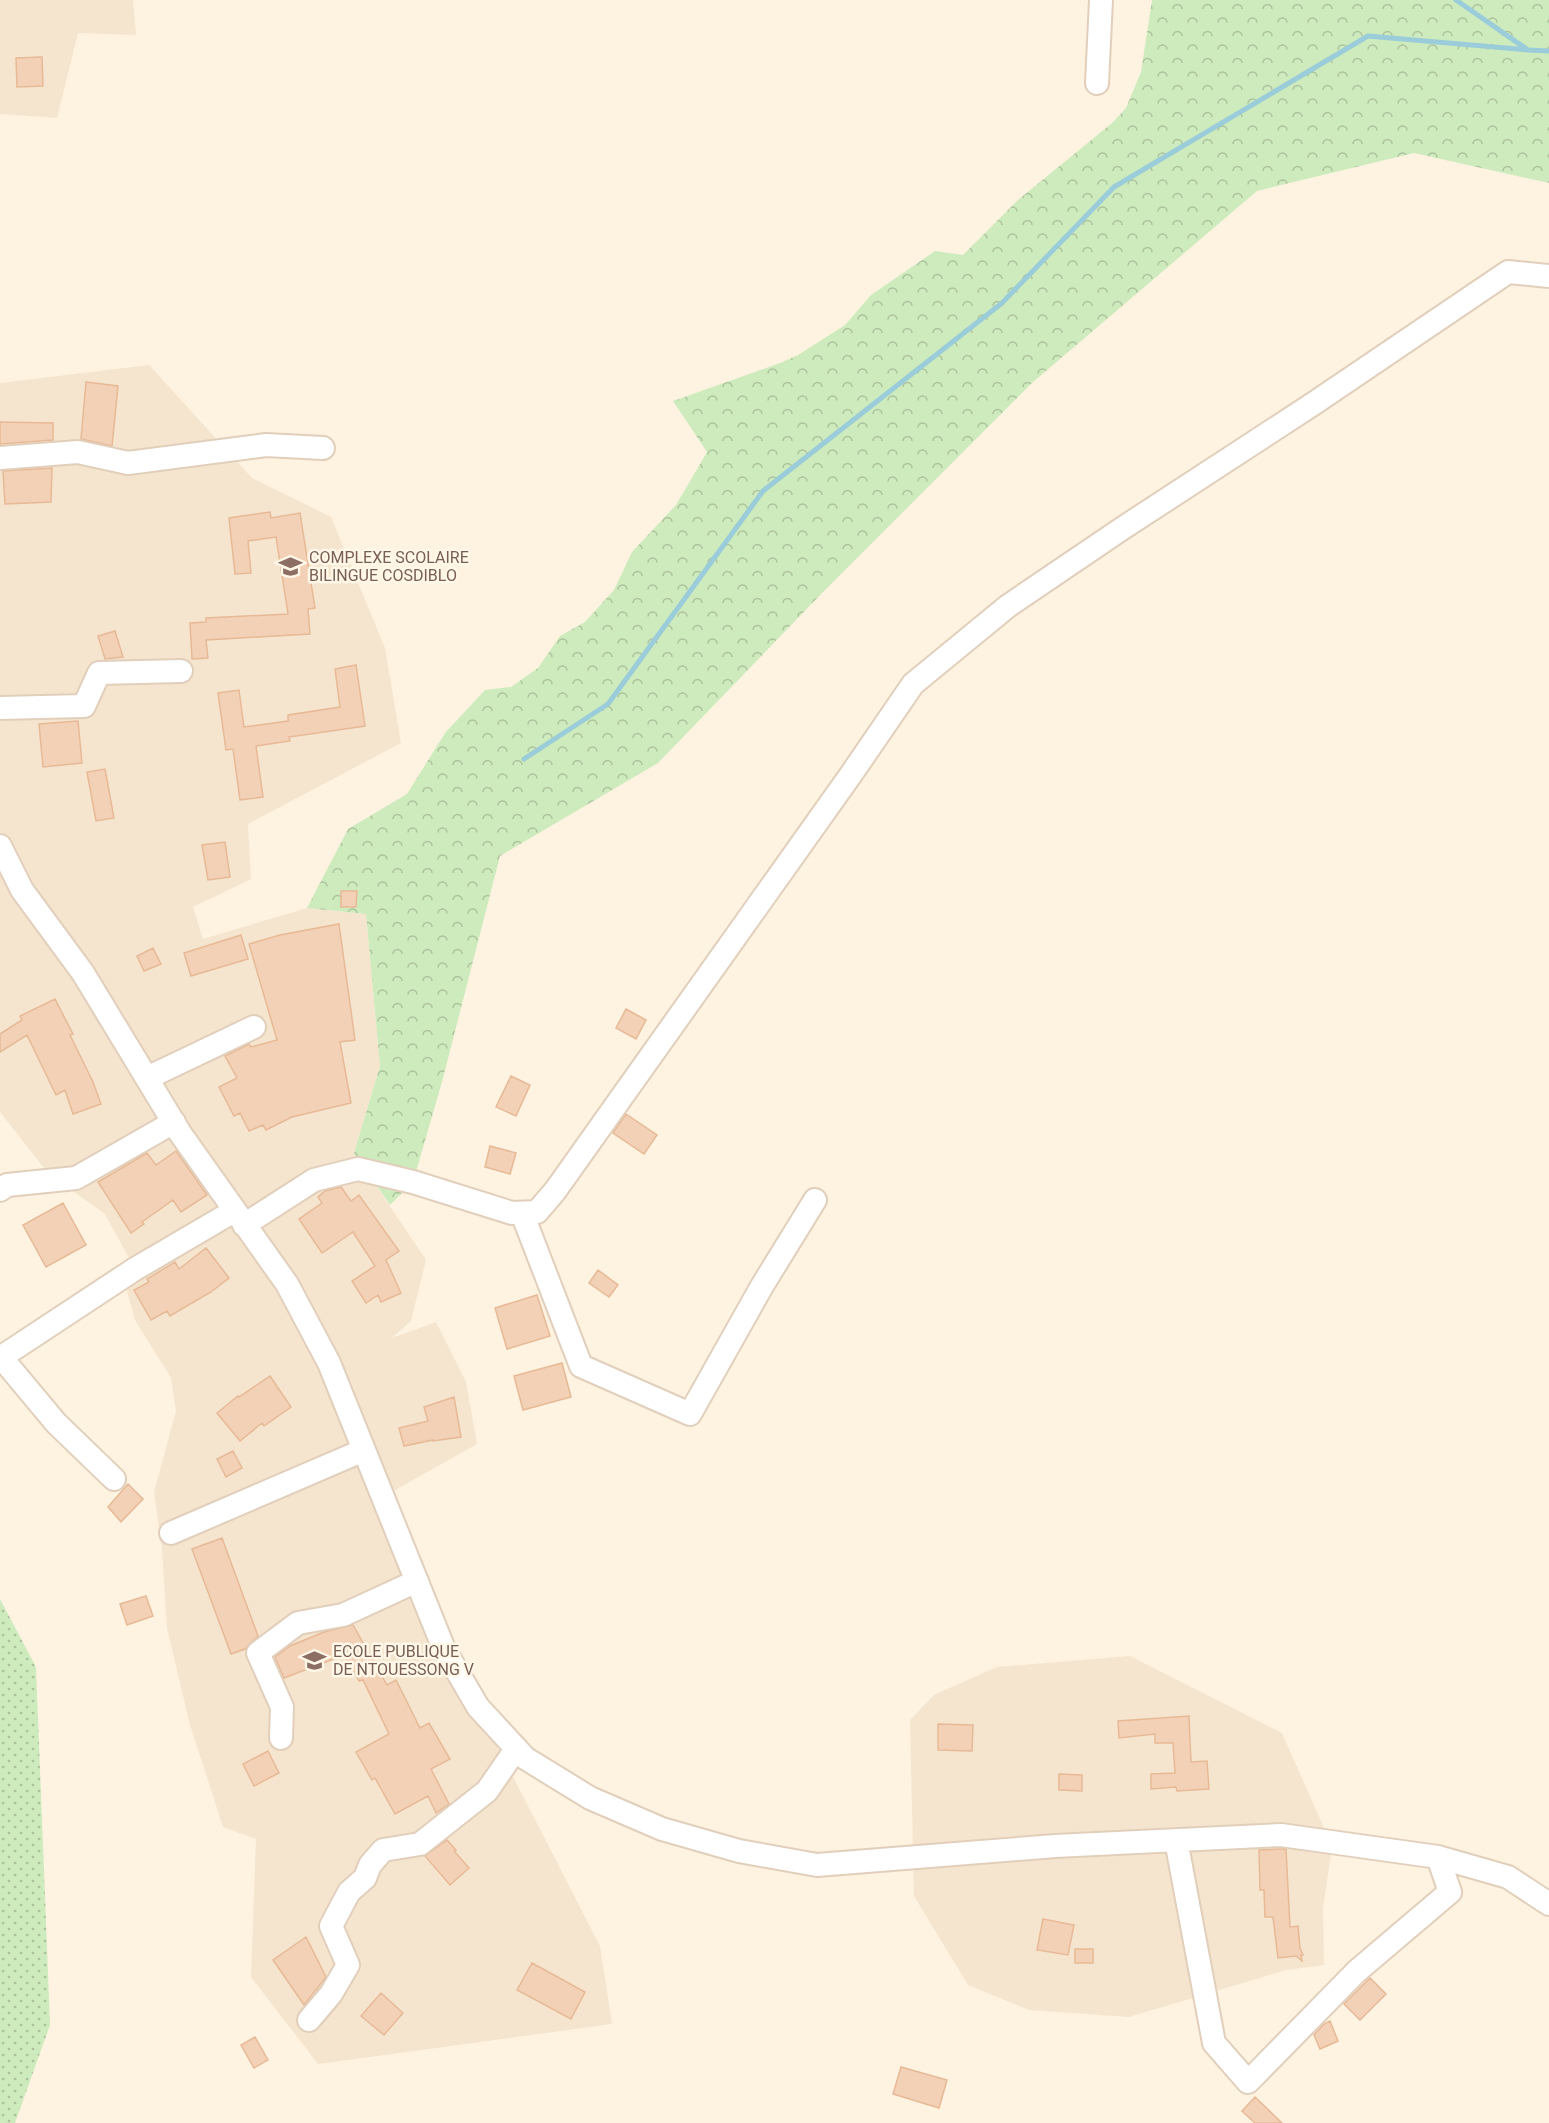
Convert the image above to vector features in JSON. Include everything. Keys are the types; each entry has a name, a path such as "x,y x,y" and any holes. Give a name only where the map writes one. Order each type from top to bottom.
{"street":[{"path":"1097,83 1101,0"},
{"path":"114,1479 56,1423 0,1358 135,1269 314,1180 358,1169 413,1182 512,1213 537,1212 555,1191 913,684 1008,606 1508,272 1549,276"},
{"path":"0,458 78,452 128,463 266,445 323,448"},
{"path":"0,708 84,706 99,673 181,671"},
{"path":"0,846 22,890 84,973 174,1122 287,1284 329,1363 444,1649 478,1707 525,1758 590,1798 662,1829 739,1851 817,1865 1055,1846 1281,1834 1438,1857 1508,1878 1549,1904"},
{"path":"147,1078 254,1026"},
{"path":"0,1190 8,1185 76,1178 174,1122"},
{"path":"522,1213 581,1366 690,1414 762,1286 814,1200"},
{"path":"171,1533 364,1450"},
{"path":"281,1738 282,1707 258,1653 298,1623 343,1615 417,1581"},
{"path":"309,2020 331,1994 348,1965 331,1926 350,1892 365,1878 370,1865 383,1850 420,1844 487,1791 516,1749"},
{"path":"1176,1840 1214,2043 1248,2082 1356,1971 1449,1892 1438,1857"}],"shaded area":[{"path":"0,0 133,0 136,35 78,33 57,118 0,114"},
{"path":"149,365 252,478 331,517 385,648 401,743 248,824 251,879 193,907 203,939 307,908 366,914 380,1066 354,1153 426,1260 411,1321 392,1338 436,1322 466,1382 477,1444 383,1497 472,1697 600,1946 612,2024 318,2064 251,1977 256,1839 223,1827 190,1725 167,1628 162,1550 154,1492 176,1411 171,1378 135,1320 127,1291 135,1269 105,1214 48,1173 0,1112 0,383"},
{"path":"1130,1656 1282,1733 1332,1846 1323,1909 1324,1965 1286,1970 1129,2017 1029,2010 968,1985 914,1896 910,1720 934,1695 997,1667"}],"green space":[{"path":"1152,0 1549,0 1549,183 1414,153 1257,191 1033,382 824,591 658,763 500,856 442,1082 413,1182 390,1205 354,1153 380,1066 366,914 307,908 348,829 407,794 445,733 485,690 511,687 538,668 560,636 585,622 614,590 632,552 676,505 707,452 673,401 798,355 845,325 871,295 935,251 963,255 1018,200 1112,123 1126,108 1141,72"},
{"path":"0,1599 36,1667 50,2025 15,2123 0,2123"}],"building":[{"path":"42,57 43,86 17,87 16,58"},
{"path":"86,382 118,386 112,446 81,439"},
{"path":"0,422 53,423 53,440 0,444"},
{"path":"52,468 51,502 5,504 3,471"},
{"path":"270,512 271,518 300,513 315,608 308,609 310,634 206,640 208,658 192,659 190,623 206,622 206,618 288,614 276,537 248,541 251,573 235,574 229,518"},
{"path":"115,631 123,657 105,659 98,636"},
{"path":"356,665 365,726 289,737 290,741 256,746 263,797 240,800 233,749 226,750 218,693 239,690 244,727 288,721 288,715 340,707 335,669"},
{"path":"78,721 82,763 43,767 39,724"},
{"path":"105,769 114,818 96,821 87,772"},
{"path":"225,842 230,877 208,880 202,845"},
{"path":"341,891 357,891 356,907 341,907"},
{"path":"339,924 355,1040 340,1042 351,1103 292,1117 266,1130 263,1125 249,1131 240,1113 234,1116 219,1087 237,1078 225,1056 249,1044 251,1047 277,1040 249,944 280,935"},
{"path":"241,935 248,959 191,976 184,953"},
{"path":"153,948 161,964 144,971 137,956"},
{"path":"55,999 73,1034 70,1035 101,1104 73,1114 65,1090 56,1095 27,1035 0,1052 0,1034 22,1020 20,1016"},
{"path":"626,1009 646,1020 636,1039 616,1028"},
{"path":"511,1076 530,1085 516,1116 496,1107"},
{"path":"626,1114 657,1135 644,1154 613,1133"},
{"path":"490,1146 516,1153 510,1174 485,1167"},
{"path":"176,1151 207,1195 181,1212 173,1200 142,1222 144,1224 131,1233 98,1182 147,1153 156,1165"},
{"path":"341,1187 351,1201 359,1195 399,1251 386,1260 401,1293 381,1302 378,1295 366,1303 352,1281 375,1266 353,1232 322,1253 299,1219 322,1203 318,1197 325,1191"},
{"path":"63,1203 86,1245 46,1267 23,1225"},
{"path":"206,1248 229,1278 211,1292 170,1316 167,1311 151,1320 134,1290 149,1282 147,1279 175,1262 179,1269"},
{"path":"598,1270 618,1285 609,1297 589,1283"},
{"path":"537,1295 550,1336 507,1349 495,1308"},
{"path":"562,1363 571,1397 523,1410 514,1376"},
{"path":"270,1376 291,1407 264,1426 262,1423 240,1441 217,1413 238,1396"},
{"path":"454,1397 461,1437 404,1446 399,1428 428,1421 424,1407"},
{"path":"233,1451 242,1468 226,1477 217,1459"},
{"path":"128,1484 143,1499 121,1522 108,1507"},
{"path":"222,1538 258,1636 245,1649 231,1654 192,1549"},
{"path":"146,1596 153,1616 127,1625 120,1604"},
{"path":"353,1625 387,1685 396,1680 420,1728 429,1723 450,1759 431,1769 449,1804 436,1813 428,1796 395,1814 375,1778 372,1780 356,1752 389,1734 363,1680 359,1681 344,1655 284,1678 275,1657 290,1646 324,1632"},
{"path":"1189,1716 1191,1762 1207,1761 1209,1789 1177,1791 1176,1787 1151,1789 1151,1774 1175,1773 1173,1743 1155,1743 1155,1734 1119,1738 1118,1721"},
{"path":"938,1724 973,1725 972,1751 938,1750"},
{"path":"268,1751 279,1773 254,1786 243,1764"},
{"path":"1059,1774 1082,1775 1082,1791 1059,1790"},
{"path":"447,1840 469,1868 450,1885 425,1856"},
{"path":"1286,1849 1290,1927 1298,1926 1302,1961 1296,1956 1278,1958 1273,1917 1265,1917 1264,1890 1260,1890 1259,1850"},
{"path":"1043,1919 1074,1925 1068,1955 1037,1950"},
{"path":"306,1937 326,1977 304,2005 273,1960"},
{"path":"1075,1949 1093,1949 1093,1963 1075,1963"},
{"path":"532,1963 585,1992 571,2019 517,1990"},
{"path":"1370,1978 1386,1994 1360,2020 1344,2004"},
{"path":"381,1993 403,2013 384,2035 361,2016"},
{"path":"1330,2021 1338,2041 1320,2049 1314,2035"},
{"path":"255,2037 268,2060 254,2068 241,2045"},
{"path":"901,2067 947,2080 939,2108 893,2094"},
{"path":"1255,2097 1282,2123 1255,2123 1242,2111"}],"waterway":[{"path":"1456,0 1528,50 1549,51"},
{"path":"524,759 608,704 763,491 1002,303 1114,187 1368,36 1528,50"}],"place":[{"name":"COMPLEXE SCOLAIRE BILINGUE COSDIBLO","path":"291,566"},
{"name":"ECOLE PUBLIQUE DE NTOUESSONG V","path":"315,1660"}]}
